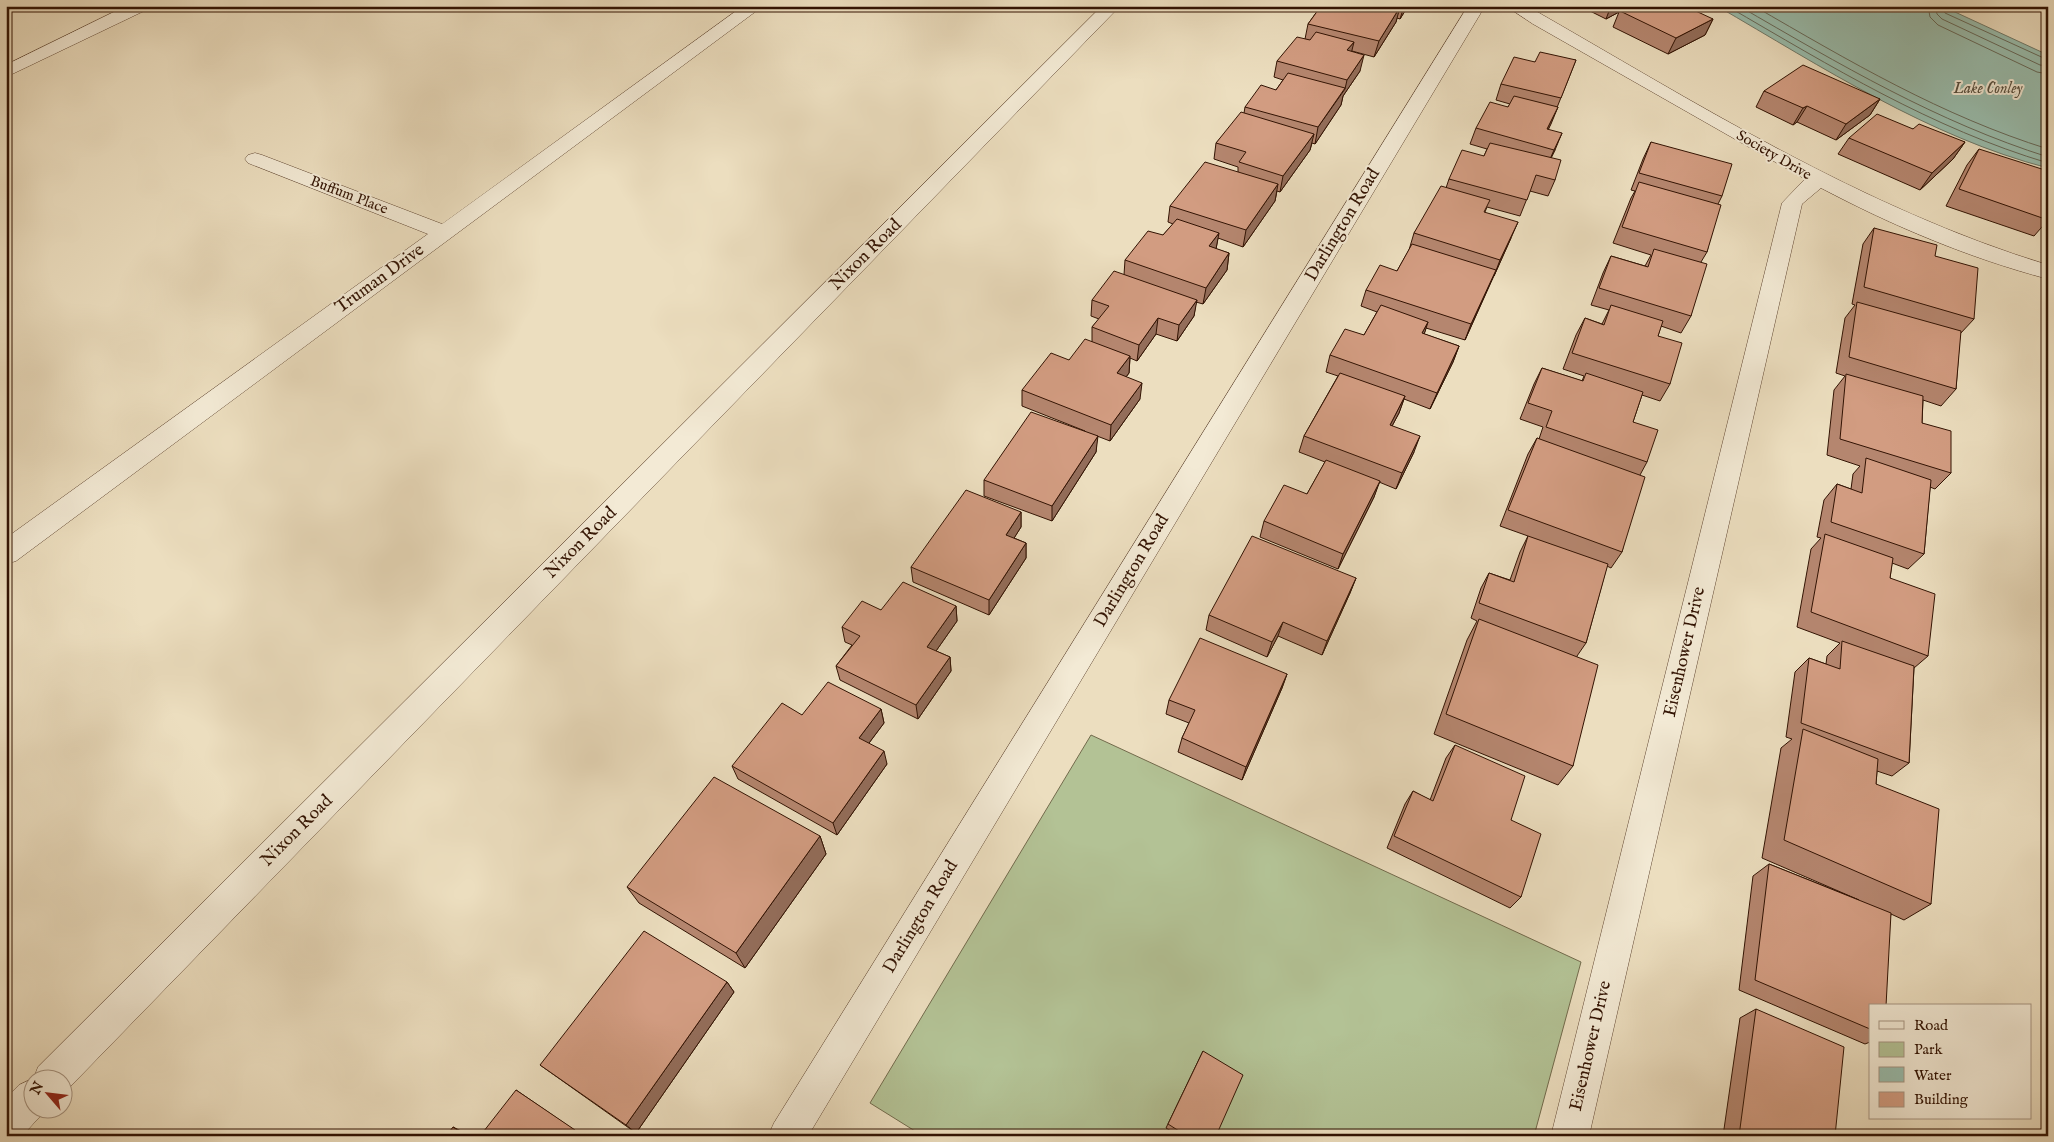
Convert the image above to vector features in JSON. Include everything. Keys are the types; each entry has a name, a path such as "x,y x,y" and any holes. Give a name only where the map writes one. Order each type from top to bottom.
{"street":[{"path":"6,72 140,6"},
{"name":"Truman Drive","path":"6,553 755,6"},
{"name":"Nixon Road","path":"61,1070 1112,6"},
{"name":"Darlington Road","path":"787,1136 1477,6"},
{"name":"Society Drive","path":"1514,6 1818,180 1886,214 1955,243 2048,272"},
{"name":"Buffum Place","path":"255,159 444,232"},
{"name":"Eisenhower Drive","path":"1570,1136 1792,203 1805,189 1818,180"},
{"path":"6,1125 22,1108"}],"green space":[{"path":"1091,735 1581,962 1534,1136 923,1136 870,1103"}],"water":[{"name":"Lake Conley","path":"1717,6 1942,6 2048,55 2048,168 2004,155 1919,119 1836,76"}],"building":[{"path":"1321,6 1400,7 1379,41 1308,24"},
{"path":"1629,6 1665,6 1673,10 1680,6 1685,6 1713,19 1676,38 1620,11"},
{"path":"1316,32 1354,42 1347,50 1364,55 1347,80 1277,61 1297,37 1310,40"},
{"path":"1540,52 1576,60 1561,98 1501,84 1514,57 1535,62"},
{"path":"1803,65 1880,99 1846,124 1807,106 1803,108 1764,91"},
{"path":"1288,73 1345,88 1318,127 1245,107 1261,85 1276,90"},
{"path":"1514,96 1558,107 1547,129 1562,133 1554,150 1476,128 1490,102 1508,107"},
{"path":"1241,112 1314,134 1283,176 1239,162 1246,152 1216,143"},
{"path":"1877,114 1913,129 1919,124 1965,142 1932,173 1849,138"},
{"path":"1651,142 1732,164 1722,196 1639,173"},
{"path":"1490,143 1561,160 1555,180 1536,175 1527,200 1449,179 1462,150 1484,156"},
{"path":"1979,149 2048,171 2048,220 1959,189"},
{"path":"1205,162 1278,184 1246,230 1170,206"},
{"path":"1639,182 1721,205 1707,252 1622,227"},
{"path":"1441,186 1490,200 1484,212 1518,222 1500,260 1414,233"},
{"path":"1177,219 1219,233 1209,246 1229,253 1206,288 1125,260 1148,231 1163,235"},
{"path":"1874,228 1937,245 1935,256 1978,268 1974,319 1864,287"},
{"path":"1412,244 1496,270 1471,324 1366,290 1380,265 1397,271"},
{"path":"1654,249 1707,264 1691,316 1599,288 1611,256 1648,267"},
{"path":"1114,271 1197,300 1179,325 1158,318 1139,345 1092,327 1109,306 1092,300"},
{"path":"1857,302 1961,331 1956,389 1849,357"},
{"path":"1381,305 1428,322 1422,333 1459,346 1437,393 1330,355 1345,329 1364,335"},
{"path":"1611,305 1663,321 1658,336 1682,343 1670,384 1572,353 1585,318 1604,325"},
{"path":"1085,339 1130,356 1117,373 1142,383 1111,425 1022,390 1051,353 1069,360"},
{"path":"1542,368 1583,381 1586,373 1643,392 1633,422 1658,430 1647,462 1546,427 1552,411 1528,403"},
{"path":"1340,373 1405,396 1390,425 1420,436 1402,473 1304,436"},
{"path":"1846,374 1923,396 1922,423 1951,431 1951,473 1840,439"},
{"path":"1031,412 1098,436 1052,506 984,480"},
{"path":"1537,438 1645,477 1622,552 1508,510"},
{"path":"1866,458 1931,480 1924,554 1831,522 1837,484 1862,493"},
{"path":"1326,460 1380,481 1343,554 1264,521 1284,485 1307,494"},
{"path":"966,490 1021,512 1006,535 1026,543 989,600 911,567"},
{"path":"1825,534 1893,558 1890,578 1935,594 1928,656 1811,612"},
{"path":"1252,536 1356,578 1327,641 1283,622 1272,642 1209,615"},
{"path":"1528,536 1608,564 1586,643 1479,603 1489,573 1514,582"},
{"path":"903,582 956,606 927,647 950,657 916,705 836,666 860,636 842,627 862,601 881,610"},
{"path":"1479,619 1598,665 1573,766 1446,714"},
{"path":"1200,638 1287,674 1246,767 1182,738 1195,710 1169,700"},
{"path":"1842,641 1914,666 1909,763 1801,723 1809,658 1840,669"},
{"path":"828,682 881,709 859,738 884,751 833,823 732,766 782,703 802,715"},
{"path":"1803,729 1878,759 1876,784 1939,809 1931,904 1784,840"},
{"path":"1455,745 1525,776 1511,820 1541,834 1521,897 1394,836 1413,791 1433,801"},
{"path":"714,777 820,836 736,953 627,887"},
{"path":"1769,864 1891,913 1886,1004 1869,1004 1869,1029 1755,980"},
{"path":"644,931 727,982 626,1125 540,1065"},
{"path":"1756,1009 1844,1047 1835,1136 1739,1136"},
{"path":"1203,1051 1243,1075 1216,1136 1187,1136 1168,1124"},
{"path":"516,1090 575,1130 571,1136 480,1136"},
{"path":"453,1127 466,1136 446,1136"}]}
